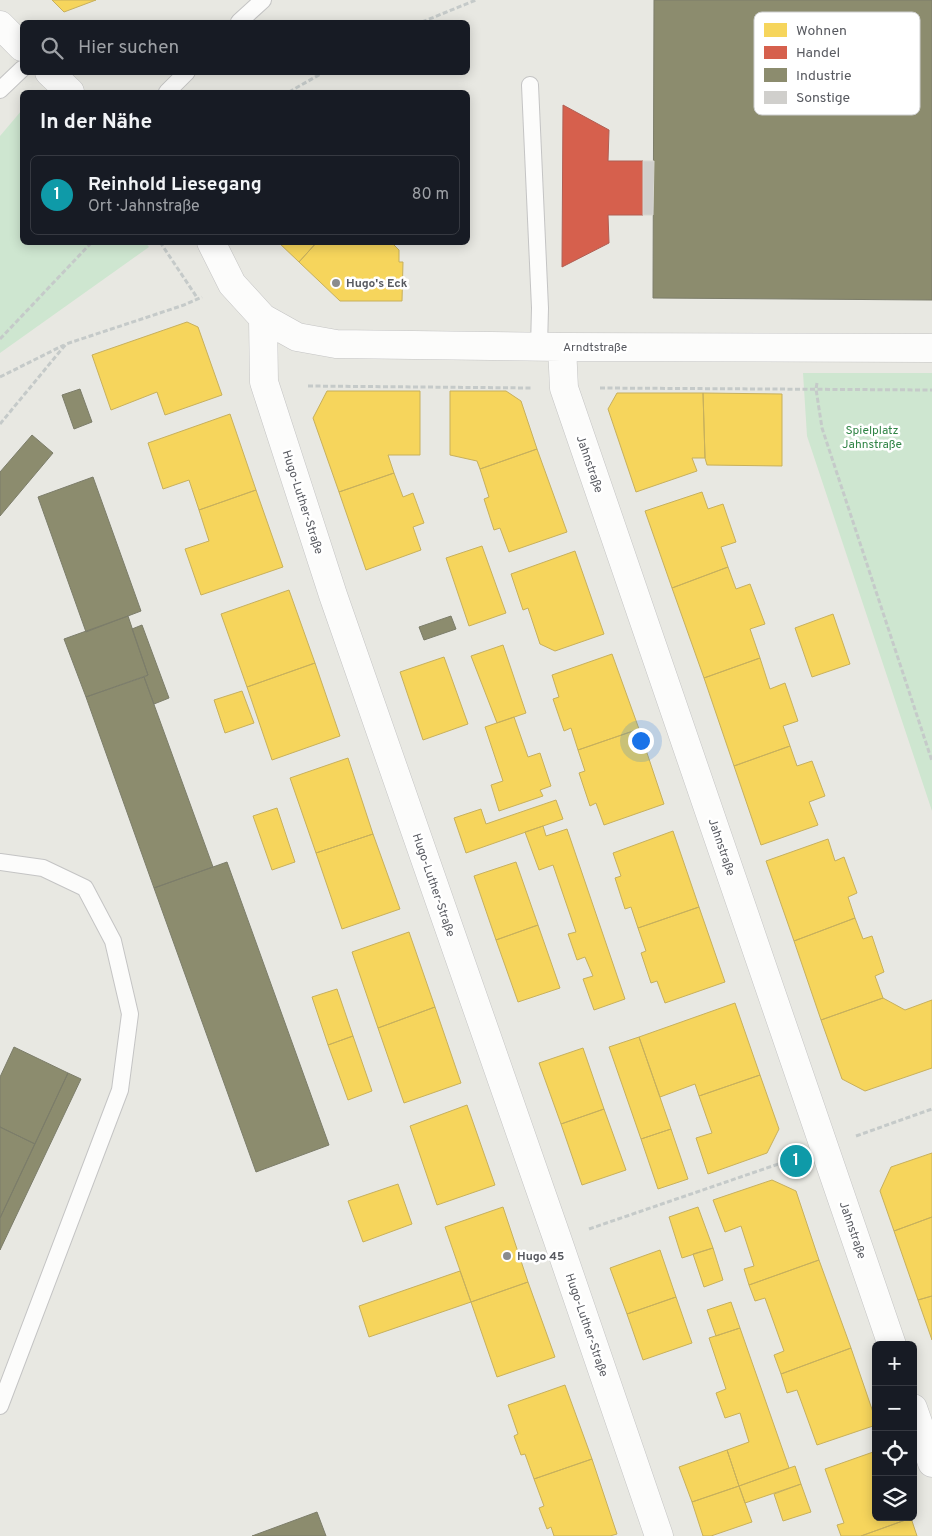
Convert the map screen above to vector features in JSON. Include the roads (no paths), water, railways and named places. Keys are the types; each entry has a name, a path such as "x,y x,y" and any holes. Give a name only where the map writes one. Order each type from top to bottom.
{"street":[{"path":"0,26 20,45"},
{"path":"52,75 68,90"},
{"path":"212,245 232,284 263,318"},
{"name":"Arndtstraße","path":"263,318 297,337 336,344 550,347 932,348"},
{"name":"Hugo-Luther-Straße","path":"263,318 264,382 333,595 659,1536"},
{"name":"Jahnstraße","path":"550,347 826,1147 891,1341"},
{"path":"917,1420 932,1463"}],"lane":[{"path":"241,20 262,0"},
{"path":"0,90 20,71"},
{"path":"169,90 184,75"},
{"path":"530,85 540,308 550,347"},
{"path":"0,862 43,868 86,888 113,941 130,1014 120,1090 0,1406"}],"place":[{"name":"Hugo's Eck","path":"336,283"},
{"name":"Reinhold Liesegang","path":"796,1161"},
{"name":"Hugo 45","path":"507,1256"}],"park label":[{"name":"Spielplatz Jahnstraße","path":"872,437"}]}
